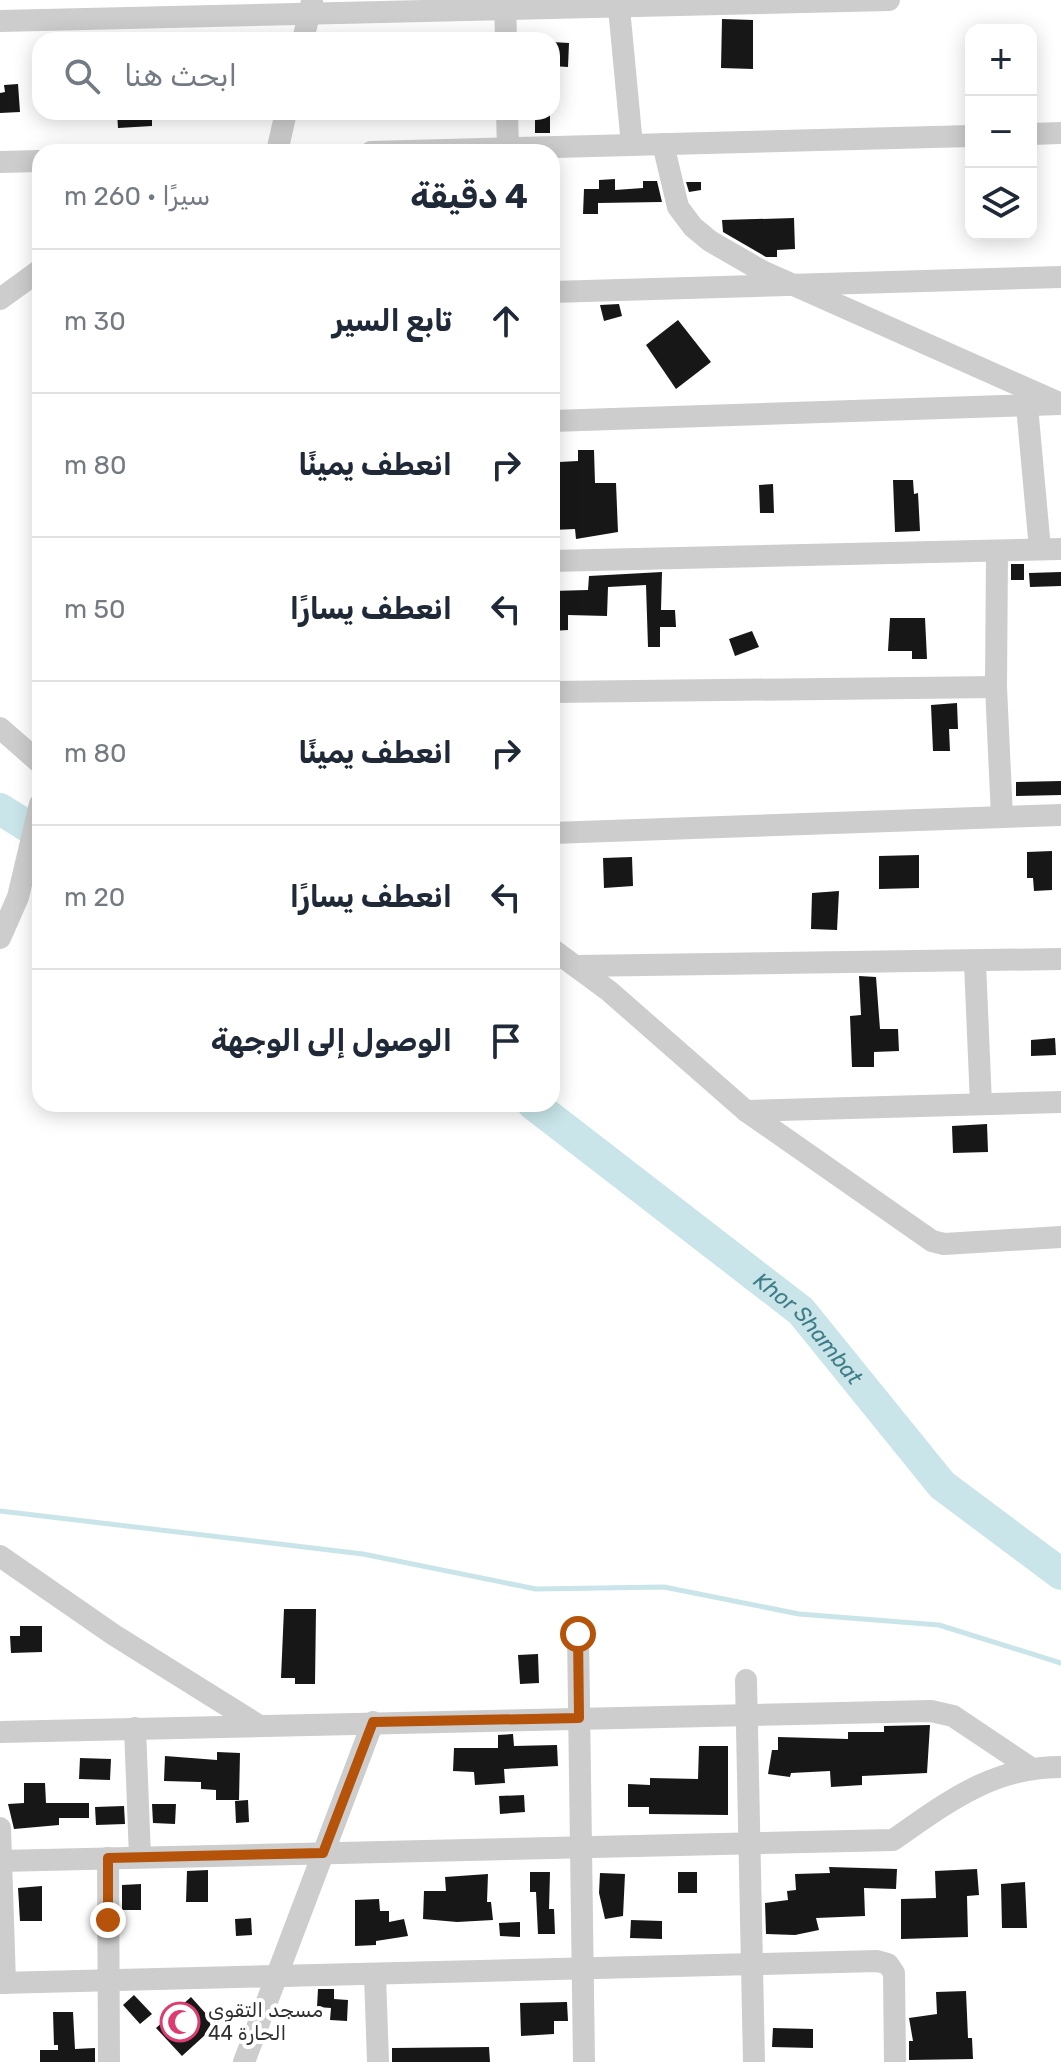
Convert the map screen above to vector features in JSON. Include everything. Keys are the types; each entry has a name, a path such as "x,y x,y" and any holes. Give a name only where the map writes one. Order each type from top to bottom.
{"street":[{"path":"0,21 310,6 506,4 619,8 889,0"},
{"path":"506,4 506,32"},
{"path":"305,32 310,6"},
{"path":"619,8 632,145"},
{"path":"279,144 284,120"},
{"path":"507,120 508,144"},
{"path":"1037,134 1061,133"},
{"path":"560,147 965,136"},
{"path":"663,144 678,207 693,227 762,271 1060,404"},
{"path":"0,162 32,161"},
{"path":"0,299 32,276"},
{"path":"560,292 1061,277"},
{"path":"560,421 1060,404"},
{"path":"560,561 1051,549 1027,406"},
{"path":"997,551 996,687 1002,817"},
{"path":"560,692 996,687"},
{"path":"0,728 32,756"},
{"path":"560,833 1061,815"},
{"path":"0,938 18,897 32,838"},
{"path":"560,954 746,1111 932,1241 959,1243 1061,1237"},
{"path":"577,966 975,963 1061,959"},
{"path":"975,963 981,1104"},
{"path":"746,1111 1061,1102"},
{"path":"0,1556 114,1635 258,1725"},
{"path":"578,1634 584,2062"},
{"path":"746,1680 754,2062"},
{"path":"0,1732 931,1711 953,1716 1029,1767"},
{"path":"244,2062 373,1722"},
{"path":"135,1728 140,1857"},
{"path":"0,1861 893,1840 978,1784 1029,1767 1061,1767"},
{"path":"0,1828 2,1983 888,1964 894,1973 895,2062"},
{"path":"108,1858 109,2062"},
{"path":"375,1975 378,2062"}],"building":[{"path":"722,19 753,20 753,69 721,68"},
{"path":"560,42 569,43 568,67 560,66"},
{"path":"18,84 20,112 0,113 0,93 5,92 4,85"},
{"path":"118,120 152,120 152,126 118,128"},
{"path":"535,120 550,120 550,133 535,133"},
{"path":"615,179 615,190 643,188 643,181 657,181 662,202 598,203 598,214 583,214 584,189 599,189 599,180"},
{"path":"686,182 701,182 701,190 689,192"},
{"path":"794,218 795,249 777,250 777,257 766,257 723,232 722,220"},
{"path":"619,304 622,316 604,321 600,305"},
{"path":"678,320 711,362 676,389 646,345"},
{"path":"578,450 594,450 595,483 616,483 618,532 576,539 575,529 560,530 560,462 578,461"},
{"path":"893,480 913,480 914,494 918,493 920,531 895,532"},
{"path":"773,484 774,513 760,513 759,485"},
{"path":"1011,564 1024,564 1024,580 1011,580"},
{"path":"662,572 661,610 675,610 676,627 660,627 660,647 648,647 646,585 608,587 607,616 568,615 568,630 560,630 560,591 588,590 589,576"},
{"path":"1061,572 1061,586 1030,587 1029,573"},
{"path":"890,618 925,618 927,659 912,659 912,651 888,651"},
{"path":"752,631 759,647 735,656 729,639"},
{"path":"957,703 958,729 949,729 950,751 933,751 931,705"},
{"path":"1061,781 1061,795 1016,796 1016,782"},
{"path":"1052,851 1052,890 1034,891 1033,878 1027,878 1027,852"},
{"path":"919,855 919,888 879,889 879,856"},
{"path":"632,857 633,886 604,888 603,858"},
{"path":"839,891 837,930 811,929 812,893"},
{"path":"859,976 876,977 880,1029 898,1029 899,1051 874,1052 874,1067 852,1067 850,1016 861,1015"},
{"path":"1055,1038 1056,1055 1031,1056 1031,1040"},
{"path":"987,1124 988,1152 953,1153 952,1126"},
{"path":"284,1609 316,1609 315,1684 295,1684 295,1678 281,1678"},
{"path":"20,1626 42,1626 42,1652 11,1653 10,1636 20,1636"},
{"path":"538,1654 539,1683 520,1684 518,1655"},
{"path":"930,1725 927,1773 862,1776 862,1785 831,1787 830,1771 791,1773 790,1777 768,1774 772,1750 778,1750 778,1737 848,1739 848,1732 884,1732 884,1726"},
{"path":"513,1734 514,1746 557,1745 558,1766 504,1769 505,1783 475,1785 474,1772 453,1771 454,1748 498,1748 498,1735"},
{"path":"699,1746 728,1746 728,1815 649,1814 649,1807 628,1807 628,1784 650,1785 650,1778 698,1779"},
{"path":"217,1752 240,1753 239,1800 216,1800 216,1790 201,1789 201,1782 164,1781 165,1756 217,1760"},
{"path":"80,1758 111,1759 110,1780 79,1779"},
{"path":"24,1783 45,1783 46,1803 89,1803 89,1818 59,1818 59,1825 14,1829 8,1804 24,1803"},
{"path":"524,1795 525,1812 500,1814 499,1796"},
{"path":"248,1800 249,1822 236,1823 235,1801"},
{"path":"152,1804 176,1804 175,1824 153,1823"},
{"path":"124,1806 125,1824 96,1825 95,1807"},
{"path":"829,1867 897,1869 896,1889 864,1888 865,1916 816,1918 819,1930 795,1935 766,1934 765,1903 788,1900 787,1891 796,1890 795,1874 830,1873"},
{"path":"977,1869 979,1895 967,1896 968,1937 901,1939 901,1899 936,1898 935,1871"},
{"path":"208,1870 208,1902 186,1902 187,1871"},
{"path":"530,1872 550,1872 549,1909 554,1909 555,1934 538,1934 536,1892 530,1892"},
{"path":"678,1872 697,1872 697,1893 678,1893"},
{"path":"600,1873 625,1874 623,1916 605,1919 599,1893"},
{"path":"488,1874 487,1902 491,1902 493,1920 457,1922 423,1919 424,1891 446,1891 445,1877"},
{"path":"1025,1882 1027,1928 1002,1928 1001,1884"},
{"path":"141,1884 141,1910 122,1910 122,1885"},
{"path":"42,1886 42,1921 20,1921 18,1888"},
{"path":"379,1899 380,1911 389,1911 389,1922 404,1919 408,1936 376,1941 376,1945 355,1946 355,1900"},
{"path":"251,1918 252,1935 236,1936 235,1919"},
{"path":"631,1920 662,1921 662,1939 630,1938"},
{"path":"520,1922 520,1937 500,1936 499,1923"},
{"path":"318,1989 334,1989 334,1999 348,2000 347,2021 330,2020 331,2008 317,2007"},
{"path":"966,1991 968,2038 972,2038 973,2059 909,2060 909,2041 913,2041 909,2018 937,2014 936,1992"},
{"path":"134,1995 152,2014 140,2024 123,2005"},
{"path":"191,1997 216,2025 182,2056 156,2028"},
{"path":"567,2002 568,2021 554,2021 554,2034 521,2036 520,2003"},
{"path":"53,2012 73,2012 75,2049 95,2048 95,2062 40,2062 40,2050 58,2050 58,2045 54,2045"},
{"path":"773,2028 813,2029 813,2048 772,2047"},
{"path":"489,2047 490,2062 392,2062 392,2048"}],"waterway":[{"name":"Khor Shambat","path":"0,809 32,829"},
{"name":"Khor Shambat","path":"543,1112 801,1311 942,1485 1061,1574"},
{"path":"0,1511 363,1554 536,1589 664,1587 799,1614 939,1625 1061,1663"}],"place":[{"name":"مسجد التقوي الحارة 44","path":"180,2022"}],"route":[{"path":"108,1920 108,1858 323,1853 373,1722 579,1718 578,1634"}]}
